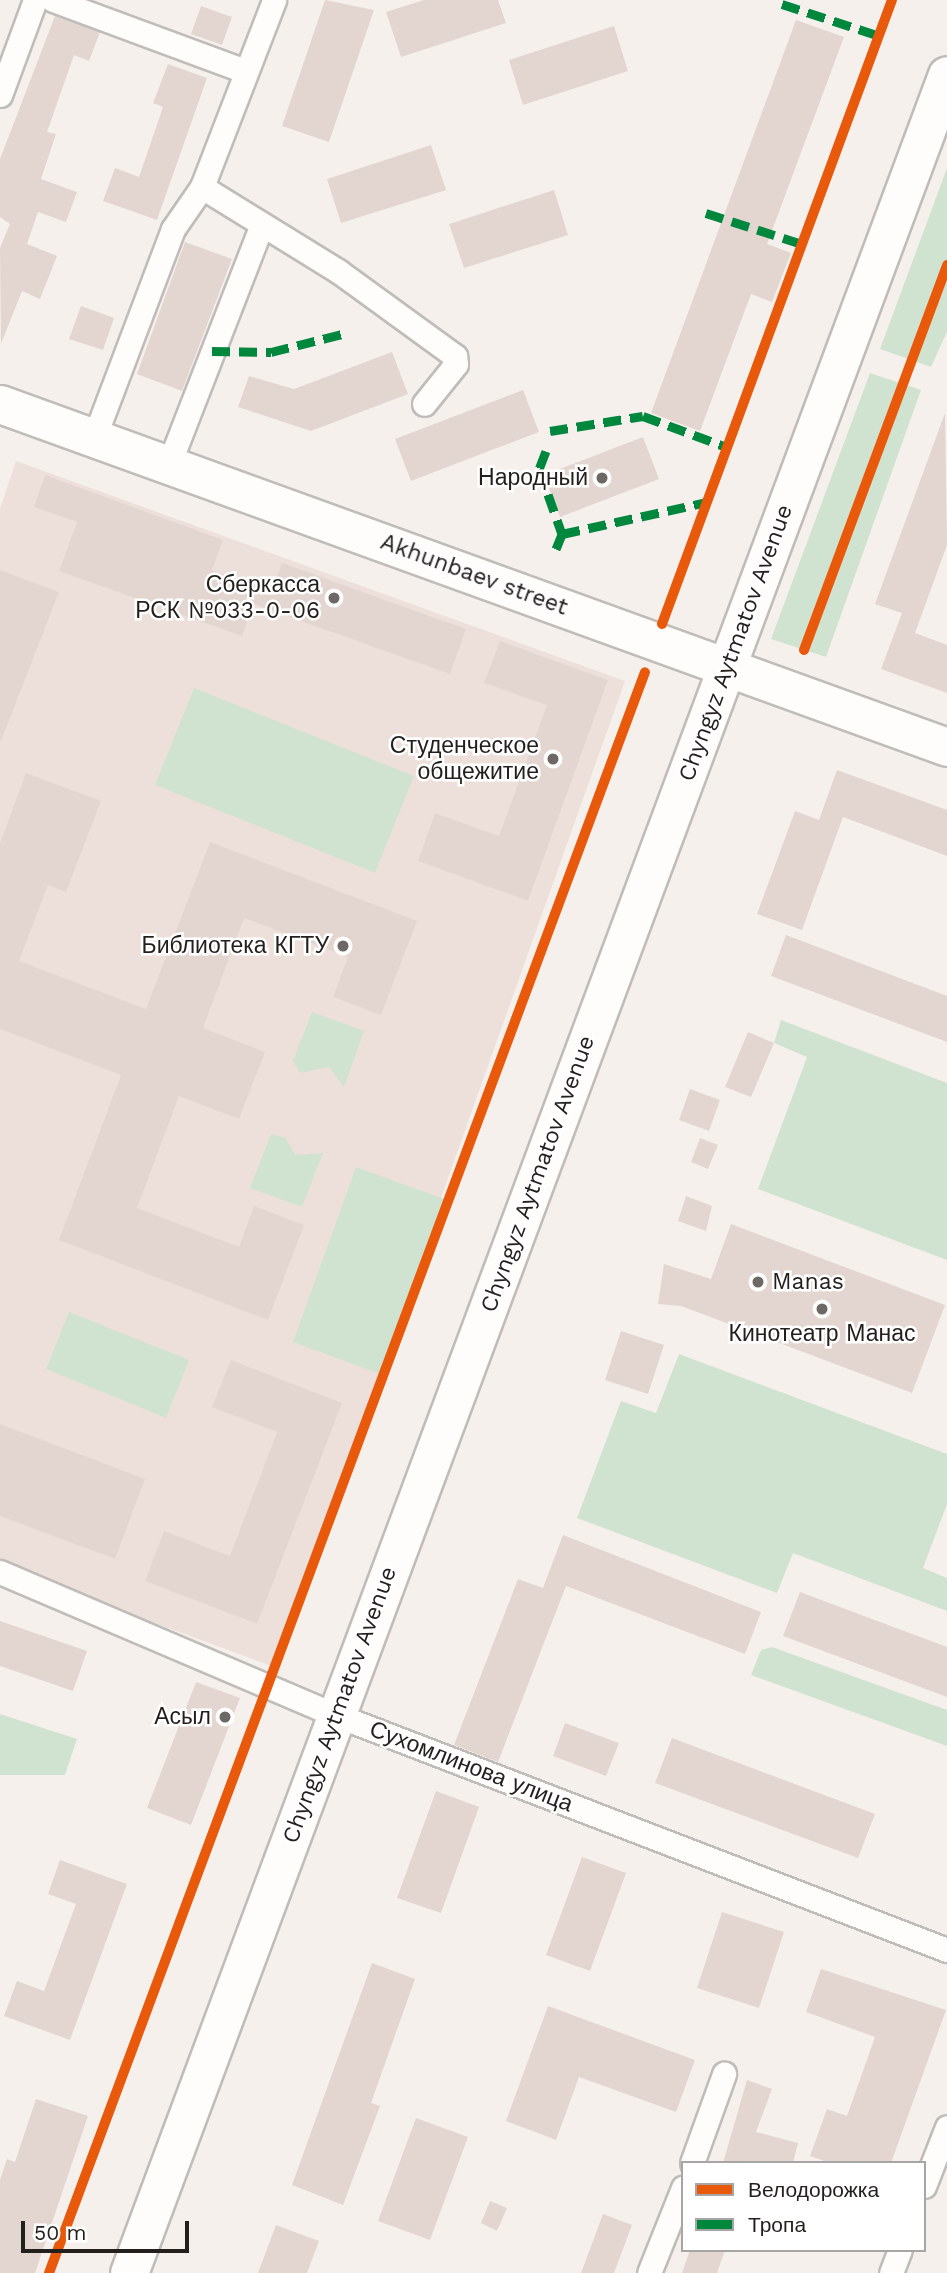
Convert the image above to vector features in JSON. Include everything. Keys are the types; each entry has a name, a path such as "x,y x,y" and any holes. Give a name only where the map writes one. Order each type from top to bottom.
{"main road":[{"name":"Chyngyz Aytmatov Avenue","path":"129,2273 947,75"},
{"name":"Akhunbaev street","path":"0,404 947,747"}],"street":[{"path":"0,95 34,0"},
{"path":"52,0 245,71"},
{"path":"94,438 173,229 202,187 274,0"},
{"path":"202,187 262,224 455,356 456,364 424,404"},
{"path":"169,464 262,224"},
{"name":"Сухомлинова улица","path":"0,1572 337,1715 947,1950"},
{"path":"693,2161 724,2074"},
{"path":"926,2181 947,2127"},
{"path":"649,2273 681,2193"},
{"path":"891,2273 899,2252"}],"shaded area":[{"path":"16,461 625,681 274,1667 0,1566 0,509"}],"green space":[{"path":"947,168 947,332 931,367 880,349"},
{"path":"870,373 921,390 826,657 771,639"},
{"path":"194,688 414,776 375,873 155,785"},
{"path":"312,1012 364,1031 344,1087 329,1067 300,1073 293,1061"},
{"path":"781,1020 947,1083 947,1260 758,1189 807,1057 774,1043"},
{"path":"271,1134 286,1138 295,1155 323,1153 302,1207 250,1188"},
{"path":"356,1167 444,1199 380,1374 293,1342"},
{"path":"69,1312 189,1360 166,1418 46,1369"},
{"path":"679,1354 947,1454 947,1504 923,1568 947,1578 947,1611 793,1553 777,1593 577,1518 621,1401 656,1413"},
{"path":"772,1647 947,1710 947,1746 751,1675 761,1650"},
{"path":"0,1714 77,1739 65,1775 0,1775"}],"building":[{"path":"325,0 374,10 329,142 282,126"},
{"path":"424,0 498,0 506,23 401,57 386,12"},
{"path":"201,6 232,17 222,45 191,34"},
{"path":"55,16 100,32 89,61 74,55 47,132 56,134 41,179 77,192 66,222 38,212 27,244 57,256 40,299 22,291 1,344 0,248 10,224 0,217 0,159"},
{"path":"796,20 844,37 767,244 791,253 772,302 751,294 700,431 651,413"},
{"path":"614,26 628,71 523,105 509,60"},
{"path":"168,64 207,78 157,220 103,201 115,168 139,177 163,107 153,103"},
{"path":"431,145 446,190 341,223 327,179"},
{"path":"554,190 568,235 464,268 449,224"},
{"path":"185,242 232,259 182,391 137,374"},
{"path":"81,306 114,318 103,350 69,339"},
{"path":"392,352 408,394 311,431 238,407 249,376 294,389"},
{"path":"523,390 539,432 411,481 395,439"},
{"path":"945,413 947,545 915,633 947,645 947,693 881,669 902,613 875,604"},
{"path":"643,437 659,479 560,517 544,475"},
{"path":"45,475 223,540 212,570 272,591 282,563 466,629 450,674 253,604 242,636 59,571 77,522 34,507"},
{"path":"0,570 59,592 1,741 0,740"},
{"name":"Студенческое общежитие","path":"500,641 608,680 528,901 418,861 435,813 499,836 547,705 484,683"},
{"path":"837,770 947,810 947,856 843,817 802,930 757,914 795,811 819,820"},
{"path":"26,773 101,801 66,892 48,885 19,961 146,1009 210,842 417,921 381,1015 333,997 348,957 244,918 203,1028 265,1052 239,1119 179,1096 137,1208 239,1247 254,1206 304,1225 268,1320 59,1240 121,1075 0,1029 0,843"},
{"path":"786,935 947,996 947,1042 771,976"},
{"path":"748,1032 774,1043 751,1097 725,1087"},
{"path":"690,1089 720,1100 709,1131 679,1120"},
{"path":"700,1138 718,1145 708,1169 691,1162"},
{"path":"686,1196 712,1206 706,1231 678,1221"},
{"name":"Кинотеатр Манас","path":"731,1224 945,1305 912,1393 681,1306 658,1304 664,1264 711,1279"},
{"path":"621,1331 664,1345 648,1394 605,1380"},
{"path":"231,1360 342,1403 257,1624 145,1581 164,1531 230,1556 277,1432 212,1407"},
{"path":"0,1424 145,1479 115,1559 0,1516"},
{"path":"563,1535 761,1612 745,1654 566,1586 498,1762 454,1745 518,1579 543,1588"},
{"path":"800,1592 947,1647 947,1697 783,1636"},
{"path":"0,1621 87,1651 73,1691 0,1666"},
{"path":"196,1682 240,1698 191,1825 147,1808"},
{"path":"565,1723 619,1743 606,1776 553,1756"},
{"path":"672,1738 875,1814 858,1858 655,1783"},
{"path":"436,1791 479,1807 441,1913 397,1898"},
{"path":"582,1857 626,1873 590,1971 546,1955"},
{"path":"60,1860 127,1884 70,2040 4,2016 17,1981 44,1991 76,1904 48,1894"},
{"path":"722,1912 784,1932 759,2008 697,1988"},
{"path":"372,1963 415,1979 371,2103 380,2106 343,2205 292,2185"},
{"path":"821,1969 946,2010 892,2161 824,2161 810,2156 827,2109 847,2116 875,2037 806,2012"},
{"path":"548,2006 695,2060 676,2112 579,2077 556,2140 506,2121"},
{"path":"747,2080 772,2089 756,2132 798,2143 794,2161 724,2161"},
{"path":"36,2099 88,2116 35,2273 0,2273 0,2180 7,2159 15,2162"},
{"path":"416,2118 468,2137 430,2240 378,2221"},
{"path":"490,2201 507,2208 497,2231 481,2223"},
{"path":"603,2214 632,2225 614,2273 581,2273"},
{"path":"276,2225 319,2241 307,2273 258,2273"},
{"path":"689,2252 724,2252 717,2273 682,2273"}],"marked path":[{"path":"782,4 880,36"},
{"path":"706,213 802,244"},
{"path":"212,351 271,352 346,333"},
{"path":"550,431 643,416 729,448"},
{"path":"546,451 539,469 562,534"},
{"path":"556,549 562,534 707,502"}],"cycle path":[{"path":"662,624 892,0"},
{"path":"804,650 947,265"},
{"path":"49,2273 645,672"}],"place":[{"name":"Народный","path":"602,478"},
{"name":"Сберкасса РСК №033-0-06","path":"334,598"},
{"name":"Студенческое общежитие","path":"553,759"},
{"name":"Библиотека КГТУ","path":"343,946"},
{"name":"Manas","path":"758,1282"},
{"name":"Кинотеатр Манас","path":"822,1309"},
{"name":"Асыл","path":"225,1717"}]}
